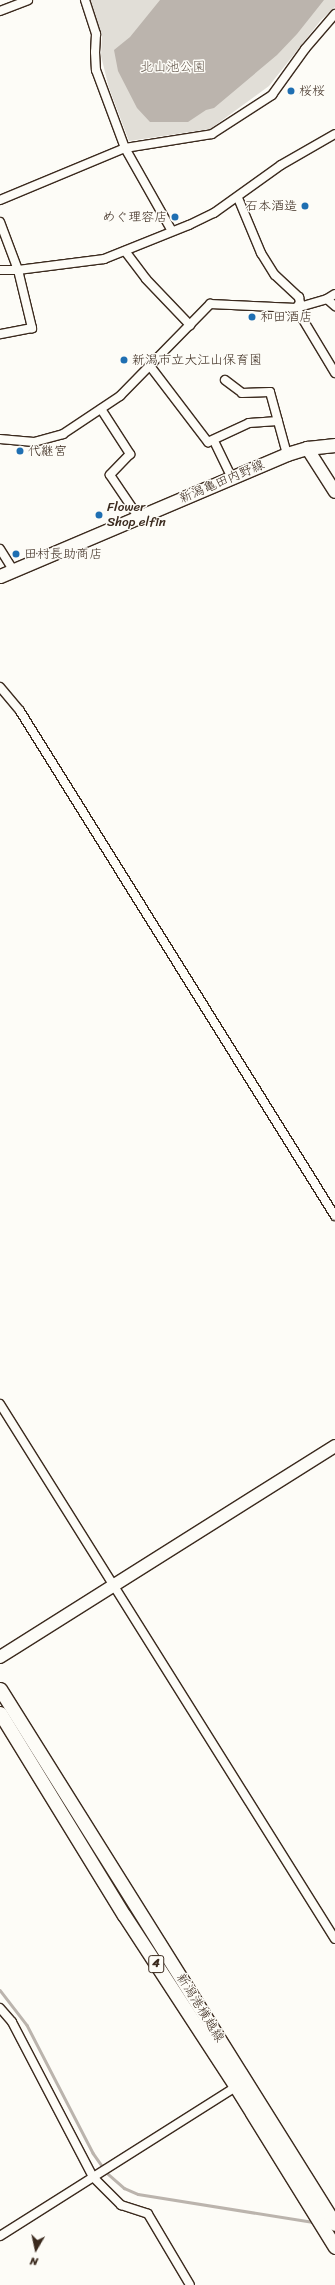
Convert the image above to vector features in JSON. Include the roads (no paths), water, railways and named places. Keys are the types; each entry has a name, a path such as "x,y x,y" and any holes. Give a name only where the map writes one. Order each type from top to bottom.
{"main road":[{"name":"新潟亀田内野線","path":"0,576 288,454 307,448 335,445"},
{"name":"新潟港横越線","path":"0,1689 329,2223 335,2247"},
{"name":"新潟港横越線","path":"0,1712 124,1915 236,2087 314,2213 329,2223"}],"street":[{"path":"0,11 28,0"},
{"path":"85,0 96,34 96,70 125,148 172,231"},
{"path":"0,200 125,148 212,134 272,95 305,49 335,14"},
{"path":"0,270 18,270 104,259 124,251 214,213 238,198 287,161 335,134"},
{"path":"238,198 261,253 275,275 299,297 300,303 296,308"},
{"path":"0,222 18,270 32,328 0,334"},
{"path":"124,251 146,280 190,325"},
{"path":"0,439 34,442 63,434 120,396 210,304 296,308 327,299 335,294"},
{"path":"327,299 335,306"},
{"path":"296,308 335,373"},
{"path":"150,366 208,442 214,441 249,423 278,421"},
{"path":"225,380 242,392 270,392 288,454"},
{"path":"101,409 130,454 110,475 139,518"},
{"path":"214,441 232,478"},
{"path":"307,448 335,492"},
{"path":"0,549 13,570"},
{"path":"0,687 20,711 335,1216"},
{"path":"0,1404 335,1939"},
{"path":"0,1657 335,1446"},
{"path":"0,2008 12,2022 93,2177 121,2205 148,2214 190,2285"},
{"path":"0,2236 236,2087"}],"waterway":[{"path":"0,1990 27,2025 93,2153 107,2173 124,2188 138,2194 313,2222"}],"place":[{"name":"桜桜","path":"291,91"},
{"name":"石本酒造","path":"305,206"},
{"name":"めぐ理容店","path":"175,217"},
{"name":"和田酒店","path":"252,317"},
{"name":"新潟市立大江山保育園","path":"124,360"},
{"name":"代継宮","path":"20,451"},
{"name":"Flower Shop elfin","path":"99,515"},
{"name":"田村長助商店","path":"16,554"}],"park label":[{"name":"北山池公園","path":"173,67"}]}
